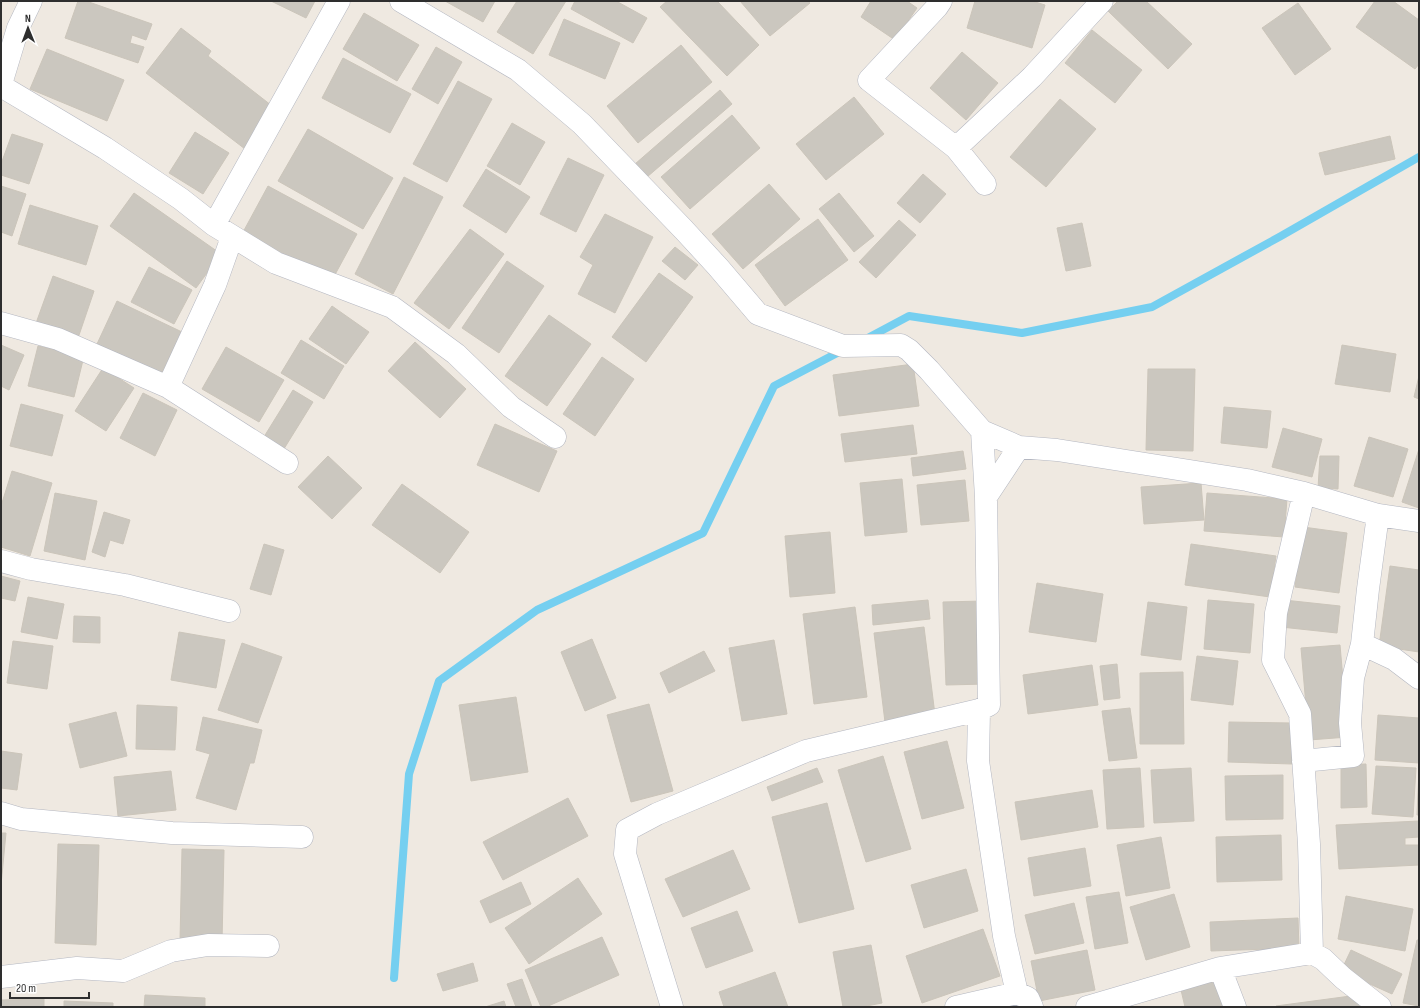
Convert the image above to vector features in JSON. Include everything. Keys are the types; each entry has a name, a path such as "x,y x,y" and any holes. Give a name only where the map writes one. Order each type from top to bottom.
{"street":[{"path":"31,1 18,28 1,85 105,148 181,199 223,231 276,263 392,307 456,354 512,407 555,437"},
{"path":"168,387 215,285 223,231 338,1"},
{"path":"402,1 518,70 582,124 684,230 758,314 842,346 901,345 909,350 929,370 982,431 1019,447 1057,450 1240,479 1304,493 1378,515 1419,521"},
{"path":"956,148 1032,77 1102,1"},
{"path":"936,3 869,80 956,148 985,184"},
{"path":"1,323 58,339 168,387 287,463"},
{"path":"672,1007 625,854 627,830 657,814 806,751 979,710 989,705 986,497 982,431"},
{"path":"986,497 1019,447"},
{"path":"1304,493 1276,613 1273,660 1300,714 1308,844 1312,953"},
{"path":"1303,761 1353,756 1350,723 1353,678 1362,644 1378,515"},
{"path":"1,561 31,569 125,585 229,611"},
{"path":"1362,644 1394,660 1419,678"},
{"path":"956,1007 1024,1000 1004,936 978,761 979,710"},
{"path":"1,813 21,819 172,833 302,838"},
{"path":"1,977 77,968 123,971 171,951 208,945 268,946"},
{"path":"1087,1007 1220,968 1312,953 1323,958 1343,978 1380,1007"},
{"path":"1220,968 1235,1007"}],"building":[{"path":"78,1 86,1 152,24 146,40 132,35 130,43 144,47 138,63 65,38"},
{"path":"271,1 315,1 306,18"},
{"path":"445,1 495,1 483,22"},
{"path":"517,1 566,1 533,54 497,32"},
{"path":"575,1 616,1 647,18 633,43 571,9"},
{"path":"667,1 717,1 759,45 727,76 660,7"},
{"path":"740,1 808,1 810,3 770,36"},
{"path":"871,1 907,1 917,8 895,40 861,17"},
{"path":"975,1 1032,1 1045,5 1032,48 967,28"},
{"path":"1118,1 1146,1 1192,44 1168,69 1108,11"},
{"path":"1375,1 1393,1 1419,20 1419,64 1415,69 1356,27"},
{"path":"1298,3 1331,49 1295,75 1262,28"},
{"path":"364,13 419,45 397,81 343,49"},
{"path":"564,19 620,43 605,79 549,55"},
{"path":"181,28 211,51 208,56 276,109 245,149 146,73"},
{"path":"1092,30 1142,70 1115,103 1065,63"},
{"path":"681,45 712,82 638,143 607,106"},
{"path":"436,47 462,62 438,104 412,89"},
{"path":"47,49 124,80 107,121 30,89"},
{"path":"962,52 998,83 966,120 930,88"},
{"path":"343,58 411,94 390,133 322,98"},
{"path":"458,81 492,99 447,182 413,164"},
{"path":"720,90 732,104 647,177 635,164"},
{"path":"854,97 884,134 826,180 796,144"},
{"path":"1060,99 1096,129 1046,187 1010,157"},
{"path":"732,115 760,148 690,209 661,177"},
{"path":"512,123 545,142 520,185 487,166"},
{"path":"308,129 393,178 363,229 278,181"},
{"path":"195,132 229,153 203,194 169,173"},
{"path":"12,134 43,144 29,184 1,175 1,164"},
{"path":"1390,136 1395,159 1325,175 1319,153"},
{"path":"568,158 604,175 576,232 540,214"},
{"path":"486,169 530,197 506,233 463,206"},
{"path":"923,174 946,194 920,223 897,203"},
{"path":"404,177 443,197 393,294 355,274"},
{"path":"769,184 800,219 743,269 712,234"},
{"path":"1,186 26,194 12,236 1,232"},
{"path":"268,186 357,234 331,282 242,234"},
{"path":"134,193 221,254 196,288 110,226"},
{"path":"839,193 874,236 854,252 819,209"},
{"path":"30,205 98,226 86,265 18,244"},
{"path":"605,214 653,237 615,313 578,294 593,265 580,257"},
{"path":"818,219 848,260 785,306 755,265"},
{"path":"899,220 916,235 876,278 859,262"},
{"path":"1082,223 1091,266 1066,271 1057,228"},
{"path":"470,229 504,254 449,329 414,303"},
{"path":"675,247 698,265 685,280 662,261"},
{"path":"507,261 544,286 499,353 462,328"},
{"path":"149,267 192,290 174,324 131,302"},
{"path":"659,273 693,297 646,362 612,337"},
{"path":"53,276 94,291 77,341 35,326"},
{"path":"117,301 182,332 161,374 97,344"},
{"path":"332,306 369,332 346,364 309,339"},
{"path":"549,315 591,344 547,406 505,376"},
{"path":"301,340 344,366 324,399 281,373"},
{"path":"415,342 466,389 440,418 388,371"},
{"path":"1,345 24,355 9,390 1,386"},
{"path":"1342,345 1396,354 1390,392 1335,384"},
{"path":"38,346 84,356 74,397 28,386"},
{"path":"226,347 284,380 259,422 202,389"},
{"path":"602,357 634,379 595,436 563,414"},
{"path":"913,364 919,406 839,416 833,375"},
{"path":"103,368 134,388 106,431 75,411"},
{"path":"1148,369 1195,369 1193,451 1146,450"},
{"path":"1419,376 1419,399 1414,397"},
{"path":"293,390 313,402 282,452 262,440"},
{"path":"143,393 177,410 155,456 120,438"},
{"path":"21,404 63,415 52,456 10,446"},
{"path":"1224,407 1271,411 1267,448 1221,443"},
{"path":"495,424 557,451 539,492 477,465"},
{"path":"913,425 917,454 845,462 841,434"},
{"path":"1283,428 1322,439 1312,477 1272,467"},
{"path":"1369,437 1408,449 1393,497 1354,486"},
{"path":"1419,449 1419,508 1402,502"},
{"path":"963,451 966,469 913,476 911,458"},
{"path":"328,456 362,488 332,519 298,487"},
{"path":"1320,456 1339,456 1338,489 1318,488"},
{"path":"12,471 52,483 30,556 1,547 1,506"},
{"path":"902,479 907,532 865,536 860,483"},
{"path":"965,480 969,521 921,525 917,485"},
{"path":"1201,483 1204,520 1144,524 1141,487"},
{"path":"402,484 469,532 440,573 372,525"},
{"path":"55,493 97,501 85,560 44,551"},
{"path":"1207,493 1287,499 1284,537 1204,531"},
{"path":"104,512 130,520 123,544 110,540 105,557 92,552"},
{"path":"1303,527 1347,533 1339,593 1295,587"},
{"path":"830,532 835,593 790,597 785,536"},
{"path":"264,544 284,550 271,595 250,589"},
{"path":"1191,544 1276,556 1270,597 1185,585"},
{"path":"1390,566 1419,570 1419,652 1379,646"},
{"path":"1,576 20,581 15,601 1,598"},
{"path":"1037,583 1103,594 1096,642 1029,632"},
{"path":"28,597 64,604 57,639 21,632"},
{"path":"928,600 930,619 873,625 872,605"},
{"path":"1208,600 1254,604 1250,653 1204,649"},
{"path":"1284,600 1340,606 1337,633 1281,627"},
{"path":"983,601 986,684 946,685 943,602"},
{"path":"1148,602 1187,607 1181,660 1141,655"},
{"path":"855,607 867,697 814,704 803,614"},
{"path":"74,616 100,617 100,643 73,642"},
{"path":"924,627 935,715 885,722 874,633"},
{"path":"179,632 225,640 216,688 171,680"},
{"path":"592,639 616,698 585,711 561,652"},
{"path":"774,640 787,714 742,721 729,648"},
{"path":"13,641 53,646 47,689 7,683"},
{"path":"242,643 282,657 258,723 218,710"},
{"path":"1340,645 1348,737 1309,740 1301,648"},
{"path":"704,651 715,671 669,693 660,673"},
{"path":"1197,656 1238,661 1233,705 1191,700"},
{"path":"1117,664 1120,698 1104,700 1100,666"},
{"path":"1092,665 1098,705 1028,714 1023,675"},
{"path":"1183,672 1184,744 1140,744 1140,673"},
{"path":"516,697 528,772 471,781 459,705"},
{"path":"649,704 673,791 631,802 607,715"},
{"path":"137,705 177,707 175,750 136,749"},
{"path":"1130,708 1137,758 1109,761 1102,711"},
{"path":"116,712 127,756 80,768 69,724"},
{"path":"1378,715 1419,718 1419,763 1375,760"},
{"path":"203,717 262,730 254,763 250,763 236,810 196,798 210,754 196,750"},
{"path":"1229,722 1293,723 1292,764 1228,762"},
{"path":"947,741 964,808 922,819 904,752"},
{"path":"1,751 22,754 17,790 1,788"},
{"path":"883,756 911,849 866,862 838,770"},
{"path":"1366,764 1367,807 1341,808 1341,765"},
{"path":"1376,766 1416,768 1413,817 1372,814"},
{"path":"817,768 823,782 772,801 767,787"},
{"path":"1140,768 1144,827 1107,829 1103,770"},
{"path":"1191,768 1194,821 1154,823 1151,770"},
{"path":"1419,770 1419,815 1417,815"},
{"path":"171,771 176,810 118,816 114,777"},
{"path":"1283,775 1283,819 1226,820 1225,776"},
{"path":"1092,790 1098,827 1021,840 1015,802"},
{"path":"568,798 588,836 503,880 483,842"},
{"path":"827,803 854,909 799,923 772,817"},
{"path":"1419,821 1419,837 1405,838 1405,845 1419,845 1419,865 1339,869 1336,825"},
{"path":"1,833 6,833 1,885"},
{"path":"1281,835 1282,880 1217,882 1216,837"},
{"path":"1161,837 1170,888 1126,896 1117,845"},
{"path":"58,844 99,845 96,945 55,943"},
{"path":"1085,848 1091,886 1034,896 1028,858"},
{"path":"182,849 224,850 222,942 180,941"},
{"path":"733,850 750,889 683,917 665,879"},
{"path":"966,869 978,911 924,928 911,885"},
{"path":"578,878 602,914 529,964 505,928"},
{"path":"521,882 531,904 490,923 480,901"},
{"path":"1119,892 1128,943 1095,949 1086,897"},
{"path":"1174,894 1190,947 1146,960 1130,907"},
{"path":"1346,896 1413,909 1405,951 1338,939"},
{"path":"1074,903 1084,943 1035,954 1025,915"},
{"path":"737,911 753,951 706,968 691,928"},
{"path":"1298,918 1299,948 1211,951 1210,922"},
{"path":"983,929 1000,976 922,1003 906,956"},
{"path":"602,937 619,975 546,1007 541,1007 525,970"},
{"path":"1417,940 1419,940 1419,1006 1403,1003"},
{"path":"871,945 882,1003 861,1007 843,1007 833,952"},
{"path":"1087,950 1095,990 1039,1001 1031,961"},
{"path":"1351,950 1402,974 1392,994 1341,971"},
{"path":"473,963 478,981 443,991 437,974"},
{"path":"775,972 788,1007 724,1007 719,992"},
{"path":"522,979 532,1007 516,1007 507,984"},
{"path":"1218,980 1225,1007 1185,1007 1181,990"},
{"path":"145,995 205,998 205,1007 144,1007"},
{"path":"1358,995 1359,1007 1276,1007 1276,1006"},
{"path":"44,999 44,1007 1,1007 1,1000"},
{"path":"64,1001 113,1003 113,1007 64,1007"},
{"path":"504,1001 506,1007 485,1007"}],"waterway":[{"path":"864,340 909,316 1022,333 1152,307 1281,236 1419,157"},
{"path":"394,978 409,774 439,681 537,610 703,533 774,386 843,350"}]}
